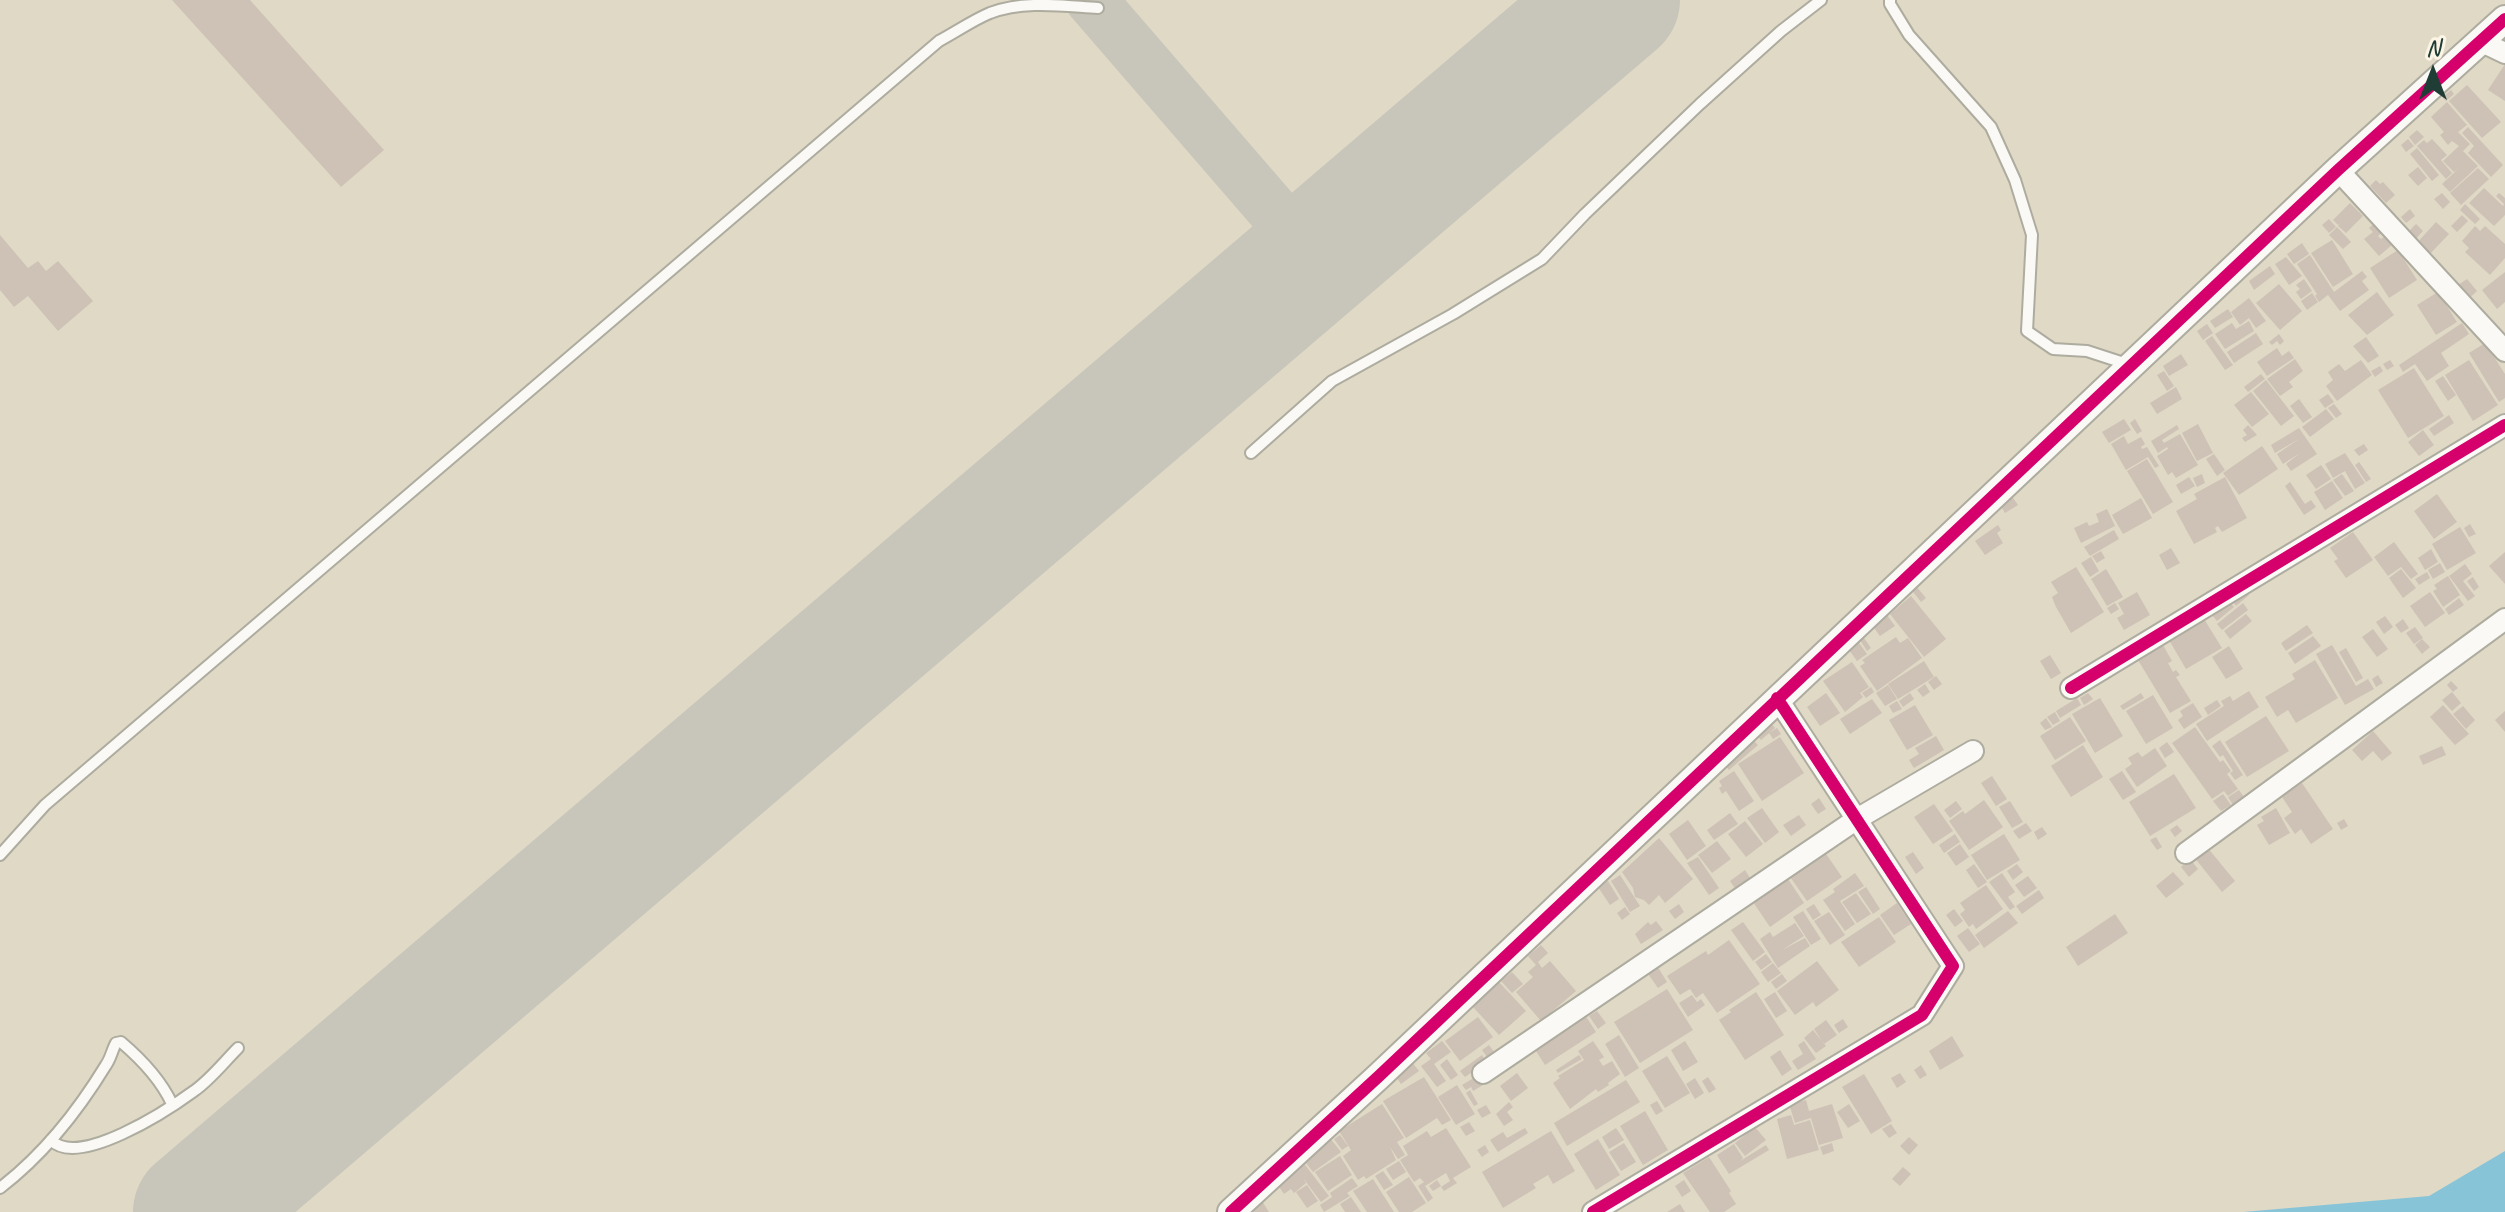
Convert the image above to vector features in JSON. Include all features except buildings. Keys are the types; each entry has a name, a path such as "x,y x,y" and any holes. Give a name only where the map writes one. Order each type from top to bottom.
{"street":[{"path":"1231,1212 1378,1077 2338,170 2505,19"},
{"path":"2480,41 2505,53"},
{"path":"2338,170 2505,351"},
{"path":"2071,688 2505,425"},
{"path":"2186,853 2505,619"},
{"path":"1593,1212 1922,1015 1953,966 1777,698"},
{"path":"1483,1073 1857,819 1973,751"}],"lane":[{"path":"1251,453 1332,381 1453,314 1542,259 1700,104 1781,31 1821,0"},
{"path":"1890,0 1909,35 1991,127 2015,180 2032,235 2027,331 2053,349 2087,351 2131,365"},
{"path":"0,855 45,805 939,41 990,14 1012,7 1048,5 1098,8"},
{"path":"0,1188 62,1128 107,1065 116,1043 121,1042 131,1050 164,1087 172,1104"},
{"path":"51,1140 59,1147 78,1149 119,1136 196,1090 238,1048"}],"water":[{"path":"2505,1151 2505,1212 2243,1212 2429,1196"}],"taxiway":[{"path":"1091,0 1315,259"}],"runway":[{"path":"197,1212 1616,0"}],"cycle path":[{"path":"1231,1212 1378,1077 2338,170 2505,19"},
{"path":"2071,688 2505,425"},
{"path":"1593,1212 1922,1015 1953,966 1777,698"}]}
